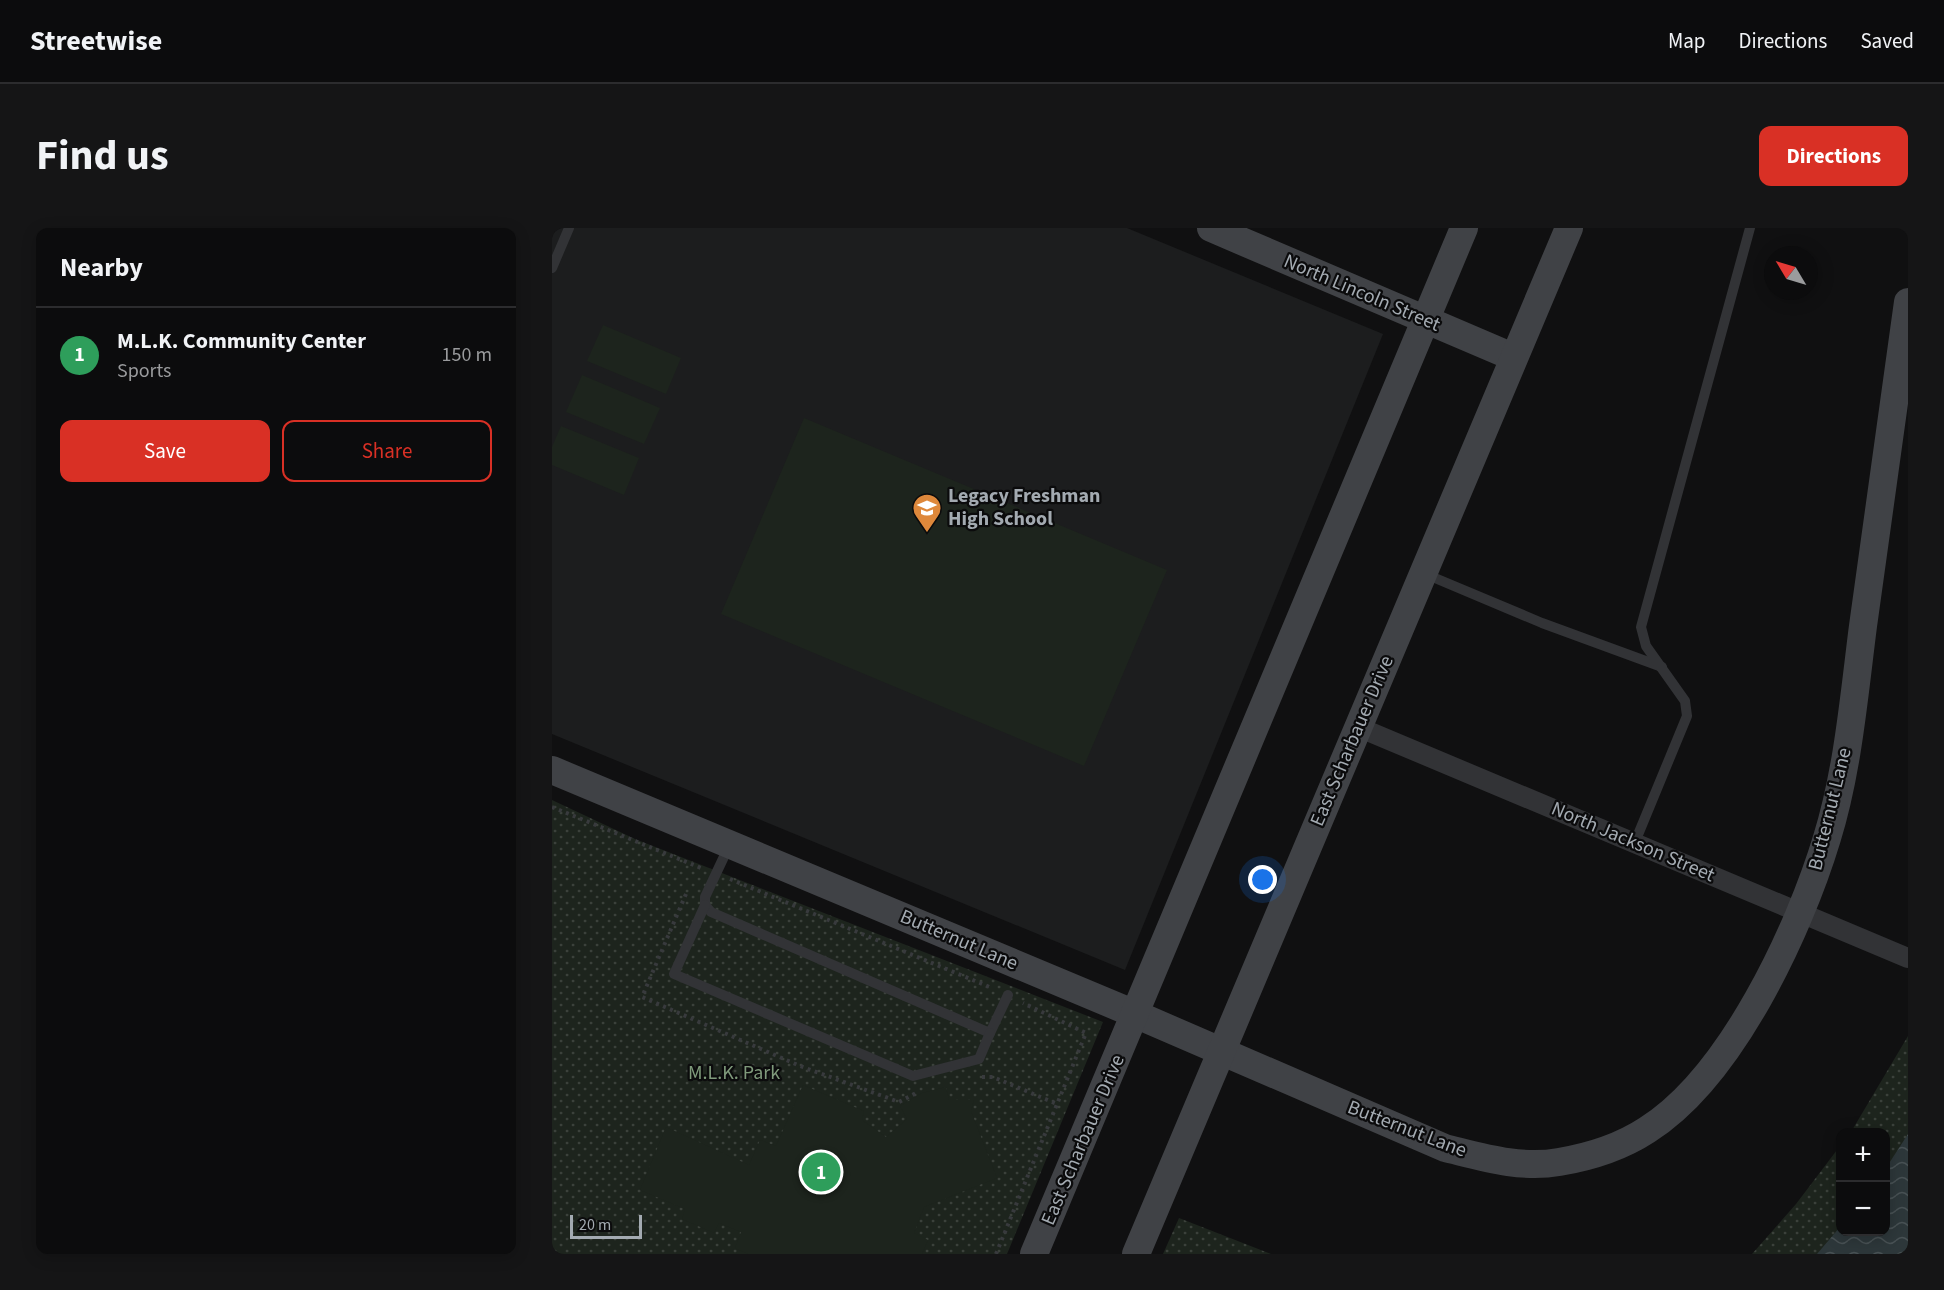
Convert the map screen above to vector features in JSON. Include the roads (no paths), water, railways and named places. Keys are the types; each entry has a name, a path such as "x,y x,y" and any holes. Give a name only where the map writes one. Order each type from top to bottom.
{"street":[{"name":"North Lincoln Street","path":"1211,228 1513,357"},
{"name":"East Scharbauer Drive","path":"1034,1254 1464,228"},
{"name":"East Scharbauer Drive","path":"1137,1254 1569,228"},
{"name":"Butternut Lane","path":"552,770 1136,1014 1445,1148 1515,1164 1559,1162 1609,1149 1647,1130 1694,1091 1724,1052 1780,955 1827,838 1845,759 1908,302"},
{"name":"North Jackson Street","path":"1358,727 1908,958"}],"lane":[{"path":"552,268 569,228"},
{"path":"1635,842 1688,716 1685,701 1646,646 1641,627 1750,228"},
{"path":"1422,573 1542,623 1662,667"},
{"path":"730,845 708,889 705,906 674,974 913,1076 978,1059 1008,995"},
{"path":"705,906 711,912 990,1033"}],"water":[{"path":"1908,1134 1908,1254 1817,1254 1836,1232 1836,1236 1890,1236 1890,1162"}],"place":[{"name":"Legacy Freshman High School","path":"927,534"},
{"name":"M.L.K. Community Center","path":"821,1172"}],"park label":[{"name":"M.L.K. Park","path":"734,1073"}]}
